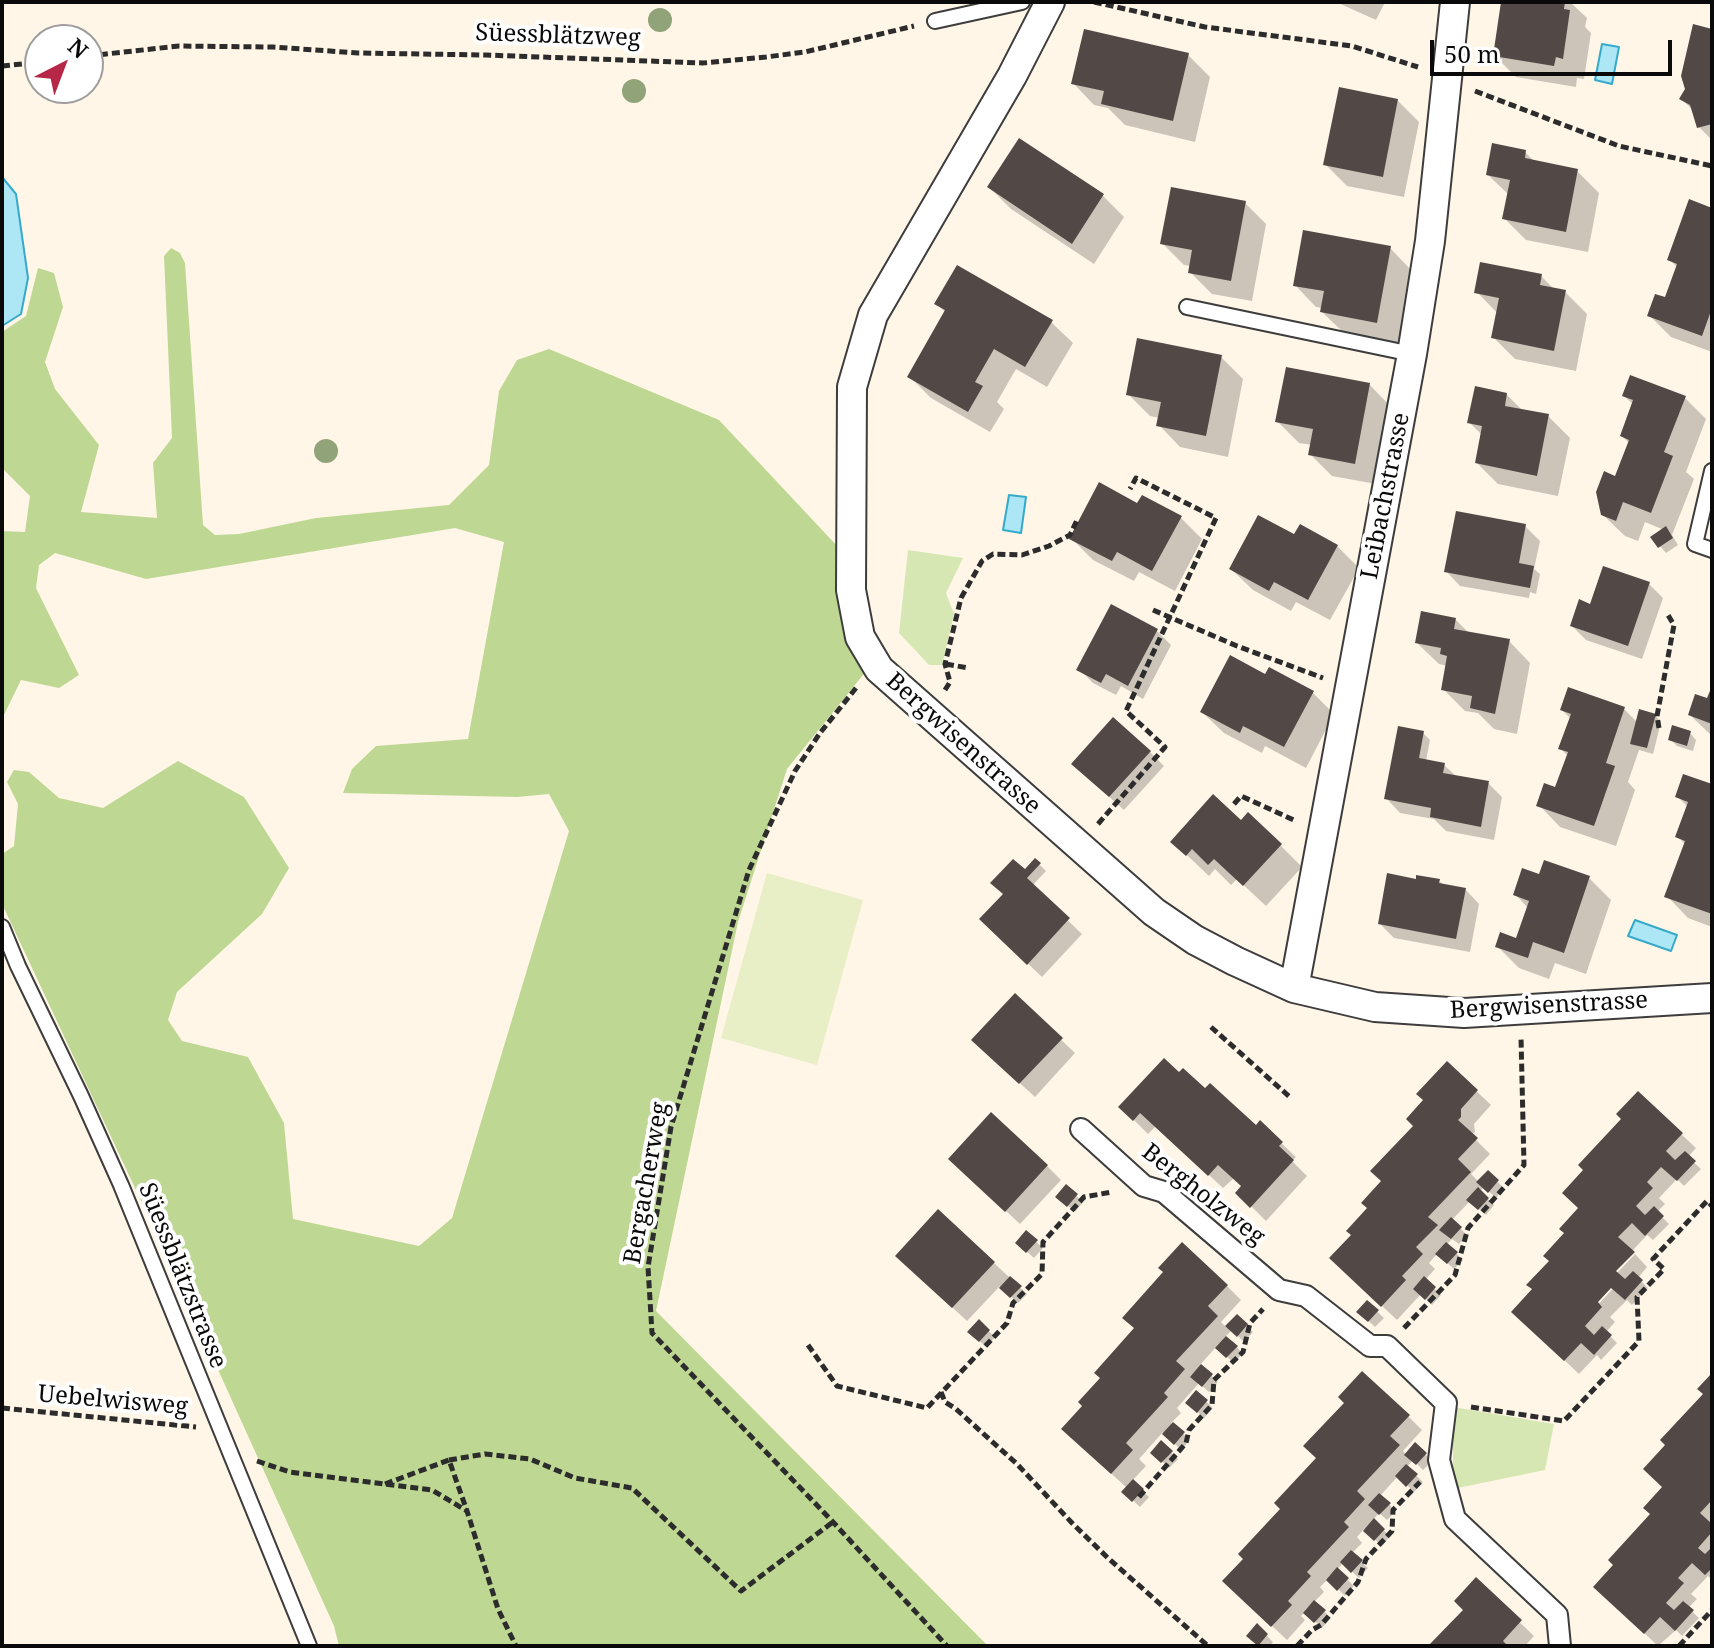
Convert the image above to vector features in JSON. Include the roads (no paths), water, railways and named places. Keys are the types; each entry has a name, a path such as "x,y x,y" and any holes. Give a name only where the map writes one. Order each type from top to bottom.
{"street":[{"name":"Bergwisenstrasse","path":"1050,2 1012,76 873,315 852,387 851,590 860,637 879,669 1154,912 1195,940 1294,988 1375,1007 1464,1013 1712,998"},
{"name":"Leibachstrasse","path":"1294,988 1412,354 1430,241 1455,2"},
{"name":"Bergholzweg","path":"1081,1129 1144,1186 1164,1192 1279,1290 1306,1296 1370,1346 1387,1346 1446,1403 1439,1460 1455,1519 1557,1615 1560,1646"}],"lane":[{"path":"935,21 1022,2"},
{"path":"1187,307 1412,354"},
{"path":"1712,471 1695,544 1712,550"},
{"name":"Süessblätzstrasse","path":"2,927 121,1185 309,1646"}],"water":[{"path":"1602,44 1619,47 1612,84 1595,80"},
{"path":"2,177 16,194 28,278 21,314 2,326"},
{"path":"1009,495 1026,497 1021,533 1003,530"},
{"path":"1635,920 1677,935 1671,951 1628,936"}]}
